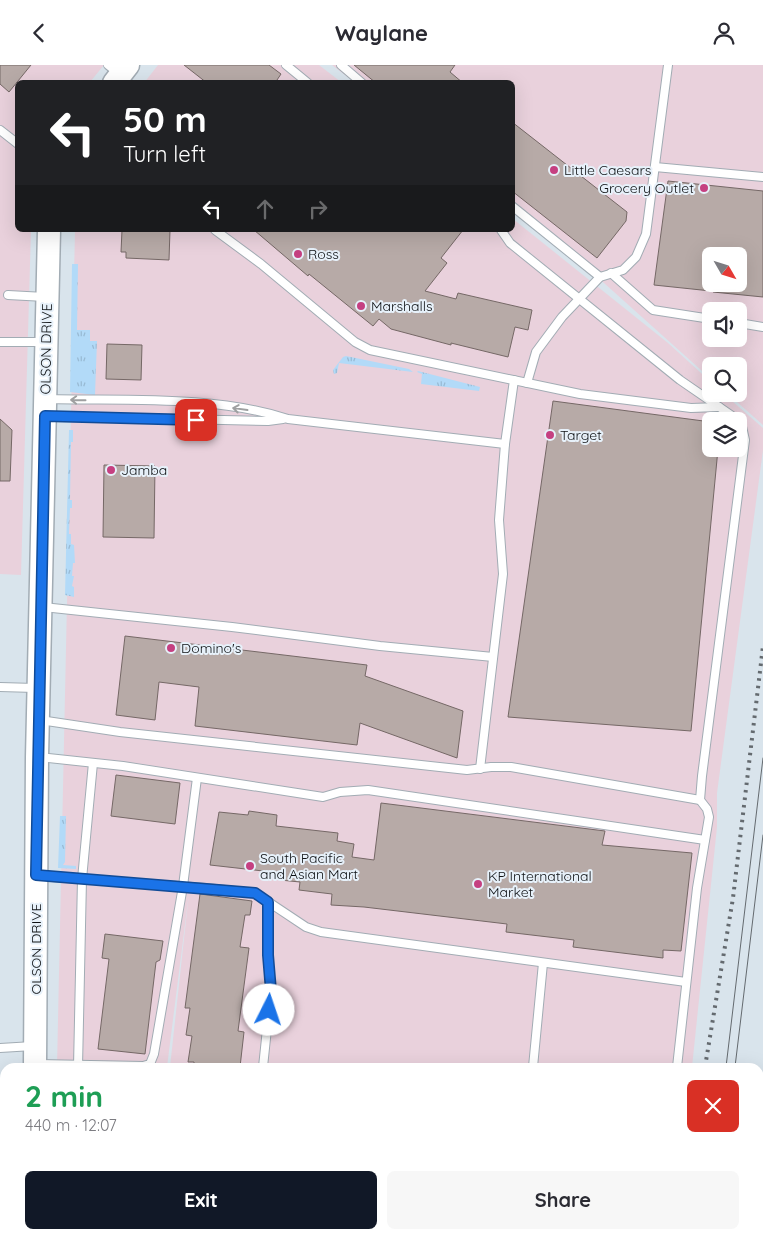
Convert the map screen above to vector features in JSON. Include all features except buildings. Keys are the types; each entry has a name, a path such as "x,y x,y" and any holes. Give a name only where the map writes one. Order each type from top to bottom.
{"street":[{"name":"OLSON DRIVE","path":"35,1059 37,757 49,232"}],"lane":[{"path":"286,65 304,80"},
{"path":"341,65 358,80"},
{"path":"527,383 536,352 562,317 600,277 623,270 636,257 646,235 668,65"},
{"path":"0,130 15,142"},
{"path":"655,167 763,177"},
{"path":"515,208 600,277"},
{"path":"218,232 261,264 355,342 370,350 589,395 691,408 720,407"},
{"path":"502,232 510,243 680,380 741,422 745,441 700,800 709,817 686,982 677,1063"},
{"path":"610,273 653,310 702,318"},
{"path":"8,295 47,297"},
{"path":"747,324 763,327"},
{"path":"0,342 46,342"},
{"path":"480,769 503,574 499,520 505,444 514,380"},
{"path":"45,408 198,403 268,413 288,419 505,444"},
{"path":"45,408 268,421 288,419"},
{"path":"40,607 493,657"},
{"path":"0,687 39,688"},
{"path":"38,720 467,770 511,767 700,800"},
{"path":"37,757 93,763 323,797 340,792 368,790 705,840"},
{"path":"78,1063 82,879 93,763"},
{"path":"150,1063 154,1054 183,886 197,778"},
{"path":"36,875 255,893 306,927 321,932 686,982"},
{"path":"263,1063 271,991 268,955 268,902"},
{"path":"533,1063 543,963"},
{"path":"0,1048 35,1059 60,1063"}],"shaded area":[{"path":"0,65 104,65 92,80 15,80 15,232 31,232 21,575 0,574"},
{"path":"158,65 319,65 338,80 146,80"},
{"path":"332,65 763,65 763,425 737,402 747,402 747,357 702,357 702,371 604,283 515,212 515,80 351,80"},
{"path":"515,221 668,343 702,374 702,402 733,402 745,412 702,412 702,457 747,457 747,414 763,428 763,450 717,793 717,827 692,1063 170,1063 189,893 168,1063 57,1063 75,232 515,232"}],"green space":[{"path":"72,264 78,264 77,330 90,330 90,341 97,341 95,395 70,392"},
{"path":"346,356 409,369 413,372 339,363 337,373 334,374 333,370 343,357"},
{"path":"418,371 480,387 479,391 421,384 422,374"},
{"path":"69,430 73,430 70,500 72,500 72,508 70,508 69,534 71,534 71,544 74,545 75,563 73,563 72,576 74,576 72,586 74,587 74,597 65,595"},
{"path":"60,816 66,816 65,862 63,865 76,866 76,869 58,868"}],"tram line":[{"path":"726,1063 763,758"},
{"path":"735,1063 763,835"}],"railway":[{"path":"706,1063 733,898 763,646"}],"place":[{"name":"Little Caesars","path":"554,170"},
{"name":"Grocery Outlet","path":"704,188"},
{"name":"Ross","path":"298,254"},
{"name":"Marshalls","path":"361,306"},
{"name":"Target","path":"550,435"},
{"name":"Jamba","path":"111,470"},
{"name":"Domino's","path":"171,648"},
{"name":"South Pacific and Asian Mart","path":"250,866"},
{"name":"KP International Market","path":"478,884"}],"route":[{"path":"196,420 45,416 36,875 255,893 268,902 268,955 271,991 269,1010"}]}
